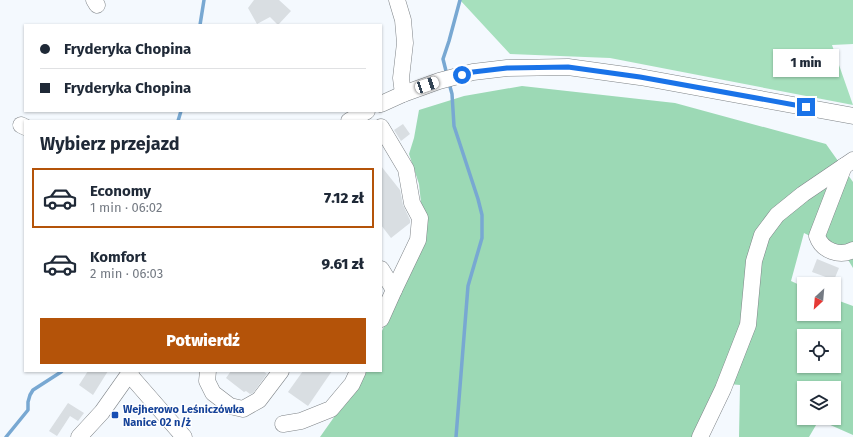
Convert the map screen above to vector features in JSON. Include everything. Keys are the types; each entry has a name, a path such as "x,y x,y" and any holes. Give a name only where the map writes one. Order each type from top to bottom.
{"street":[{"path":"397,0 403,20 405,43 401,78 402,94"},
{"path":"382,104 402,94 439,81 473,72 507,68 568,67 640,77 853,116"},
{"path":"351,120 365,112"},
{"path":"382,129 406,169 412,204 420,218 418,240 382,318"},
{"path":"849,163 817,236 822,245 833,252 840,254 848,253 853,250"},
{"path":"700,437 723,389 748,325 754,261 762,235 777,215 803,194 849,163"},
{"path":"382,271 394,290"},
{"path":"79,437 102,412 130,372 184,437"},
{"path":"208,372 207,381 213,393 230,406 243,409 259,400 280,372"},
{"path":"283,424 301,421 331,409 352,384 358,372"}],"green space":[{"path":"460,0 853,0 853,44 832,45 853,105 610,58 510,54"},
{"path":"522,86 675,103 826,144 853,182 853,268 844,253 804,233 791,281 797,284 797,321 841,321 841,302 853,306 853,435 830,425 841,425 841,381 797,381 797,425 816,425 809,437 739,437 740,385 717,383 693,437 320,437 356,386 363,372 382,372 382,331 425,240 419,184 409,154 414,138 419,110 464,96"}],"building":[{"path":"254,0 279,0 291,11 279,24 270,17 257,24 248,8"},
{"path":"403,124 410,134 401,141 394,130"},
{"path":"382,167 400,190 403,205 410,220 410,223 391,238 382,226"},
{"path":"817,259 839,268 835,277 826,277 812,272"},
{"path":"87,372 107,372 93,395 79,385"},
{"path":"230,372 264,372 267,374 253,393 250,394 246,391 244,392 226,378"},
{"path":"302,372 331,372 308,406 288,392"},
{"path":"68,403 84,413 78,421 70,416 57,436 49,431"}],"waterway":[{"path":"200,24 204,0"},
{"path":"447,75 443,59 460,0"},
{"path":"449,83 452,94 454,126 482,215 482,238 468,286 456,437"},
{"path":"178,120 181,112"},
{"path":"6,437 28,410 28,402 33,390 60,372"}],"place":[{"name":"Wejherowo Leśniczówka Nanice 02 n/ż","path":"115,415"}],"route":[{"path":"462,75 473,72 507,68 568,67 640,77 806,107"}]}
